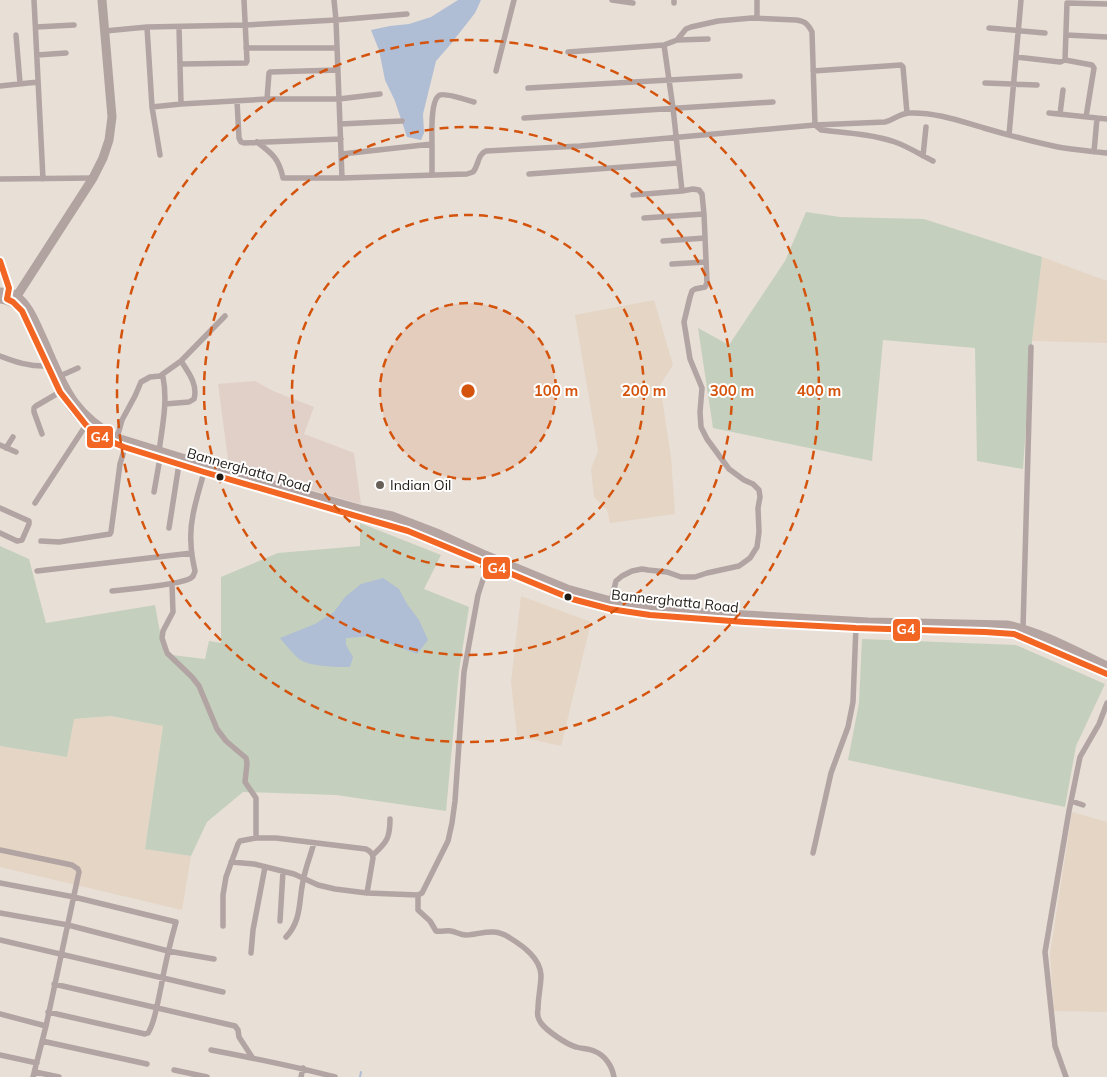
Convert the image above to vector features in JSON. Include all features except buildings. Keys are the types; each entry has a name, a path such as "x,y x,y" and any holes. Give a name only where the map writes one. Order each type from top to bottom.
{"main road":[{"path":"8,297 93,178 109,140 112,118 102,0"},
{"path":"0,265 9,288 8,297"},
{"name":"Bannerghatta Road","path":"8,297 22,311 60,392 74,412 100,437 309,498 408,531 560,594 610,609 650,615 745,622 856,625 1001,625 1023,628 1107,666"},
{"name":"Bannerghatta Road","path":"8,297 30,311 60,376 76,404 100,428 126,444"},
{"name":"Bannerghatta Road","path":"160,455 179,464 204,472 392,516 567,589 611,601 650,608 856,625 1014,634 1107,674"}],"street":[{"path":"34,0 42,179"},
{"path":"181,64 244,63 247,61 244,0"},
{"path":"334,0 342,178"},
{"path":"496,71 514,0"},
{"path":"612,0 633,3"},
{"path":"757,0 757,18"},
{"path":"1009,135 1021,0"},
{"path":"1065,60 1067,2 1107,4"},
{"path":"105,32 147,28 336,20 407,14"},
{"path":"677,40 683,32 691,27 718,21 757,18 804,21 812,32 815,125 821,130 879,137 909,148 933,161"},
{"path":"36,27 74,25"},
{"path":"179,27 181,104"},
{"path":"147,28 152,107 160,154"},
{"path":"989,28 1045,33"},
{"path":"16,35 20,83"},
{"path":"1066,35 1107,37"},
{"path":"568,52 664,45 677,40 708,39"},
{"path":"664,45 682,191"},
{"path":"246,48 337,48"},
{"path":"37,54 66,53"},
{"path":"1016,57 1060,62 1065,60 1092,66 1094,68 1086,117"},
{"path":"813,71 901,65 907,113"},
{"path":"267,99 268,74 270,72 338,70"},
{"path":"528,88 740,76"},
{"path":"0,86 38,82"},
{"path":"985,83 1037,85"},
{"path":"1060,114 1063,90"},
{"path":"152,107 267,99 339,98 380,94"},
{"path":"432,175 434,102 441,94 474,102"},
{"path":"237,101 239,138 241,142 341,139"},
{"path":"524,118 773,102"},
{"path":"258,142 275,157 280,165 283,178 467,174 474,172 480,156 486,151 580,146 815,125 885,122 907,113 937,116 1058,147 1107,153"},
{"path":"1048,113 1107,119"},
{"path":"1094,152 1097,118"},
{"path":"340,124 402,121"},
{"path":"923,156 926,127"},
{"path":"342,154 432,144"},
{"path":"529,174 678,163"},
{"path":"0,179 93,178"},
{"path":"611,601 616,581 632,571 642,569 667,572 681,577 695,577 739,566 750,558 757,547 759,532 759,490 729,469 706,439 701,427 702,388 690,359 684,317 692,291 707,285 702,194 699,190 693,190 633,195"},
{"path":"644,218 704,214"},
{"path":"663,241 705,238"},
{"path":"672,264 706,262"},
{"path":"117,438 122,420 141,382 150,377 160,376 181,361 224,316"},
{"path":"1023,628 1031,347"},
{"path":"0,356 21,363 48,366"},
{"path":"165,404 194,400 194,386 190,375 181,361"},
{"path":"60,376 78,368"},
{"path":"154,492 165,404 165,388 160,376"},
{"path":"42,434 34,408 60,392"},
{"path":"35,504 86,425"},
{"path":"13,437 3,447 16,452"},
{"path":"42,540 59,542 110,534 112,532 120,464 126,444"},
{"path":"169,528 179,464"},
{"path":"112,591 172,584 194,576 195,571 190,542 194,514 204,472"},
{"path":"0,508 28,521 30,524 22,540 17,541 0,533"},
{"path":"37,571 192,553"},
{"path":"488,564 478,595 464,672 452,823 443,851 423,890 418,895 418,910 430,921 436,931 450,931 461,935 497,931 512,939 532,956 540,969 541,975 538,1003 540,1022 569,1044 596,1051 608,1062 614,1077"},
{"path":"172,584 173,612 163,631 162,638 166,653 199,686 217,729 226,741 246,758 245,782 256,798 256,838"},
{"path":"813,853 831,773 843,742 851,713 856,625"},
{"path":"1066,1077 1055,1046 1046,952 1080,757 1099,724 1107,703"},
{"path":"1099,724 1107,726"},
{"path":"1071,801 1084,805"},
{"path":"367,893 373,854 386,843 390,819"},
{"path":"223,926 223,895 226,877 240,841 256,838 276,838 366,848 373,854"},
{"path":"286,937 296,923 304,877 314,842"},
{"path":"0,850 75,867 79,872 34,1074 60,1077"},
{"path":"231,862 254,864 283,871 304,877 327,888 367,893 418,895"},
{"path":"251,953 253,930 265,867"},
{"path":"280,921 283,871"},
{"path":"0,883 74,897 176,922 151,1029 148,1033 145,1034 48,1012"},
{"path":"0,913 68,925 168,951 214,959"},
{"path":"0,940 223,992"},
{"path":"54,984 234,1026 252,1057"},
{"path":"0,1014 46,1026"},
{"path":"42,1041 147,1064"},
{"path":"211,1050 303,1068 335,1077"},
{"path":"0,1055 37,1063"},
{"path":"301,1077 303,1068"},
{"path":"174,1070 207,1077"}],"shaded area":[{"path":"1042,257 1107,281 1107,343 1032,341"},
{"path":"654,300 673,365 660,385 671,457 675,514 610,523 607,510 594,497 591,469 598,451 575,315"},
{"path":"255,381 273,391 314,407 304,434 354,453 361,504 229,467 218,384"},
{"path":"521,596 591,622 561,746 517,736 511,682"},
{"path":"111,716 163,726 145,849 191,856 182,910 0,867 0,746 67,757 73,719"},
{"path":"1072,812 1107,822 1107,1012 1054,1011 1050,954"}],"green space":[{"path":"806,212 840,217 924,219 1042,257 1032,341 1023,469 977,461 975,348 883,340 872,461 713,428 698,328 729,345 785,261"},
{"path":"360,523 441,555 424,589 469,607 459,671 446,811 336,795 243,792 207,822 191,856 145,849 163,726 111,716 74,719 67,757 0,746 0,546 29,559 46,623 155,605 164,654 205,659 209,641 221,643 221,577 278,553 360,546"},
{"path":"862,639 1016,645 1105,684 1076,746 1065,807 848,760 859,703"}],"water":[{"path":"458,0 481,0 475,13 436,61 423,114 424,133 421,140 407,137 395,101 385,80 379,50 371,30 409,24 431,17"},
{"path":"383,578 399,589 419,620 428,640 417,654 370,636 346,638 346,645 353,657 350,667 324,666 310,664 299,659 280,638 315,624 334,612 345,597 361,584"}],"waterway":[{"path":"360,1077 361,1072"}],"transit line":[{"name":"G4","path":"0,261 9,288 7,299 22,311 60,392 86,425 100,437 124,447 408,531 572,599 610,609 650,615 745,622 1014,634 1107,674"}],"place":[{"name":"Indian Oil","path":"380,485"}]}
